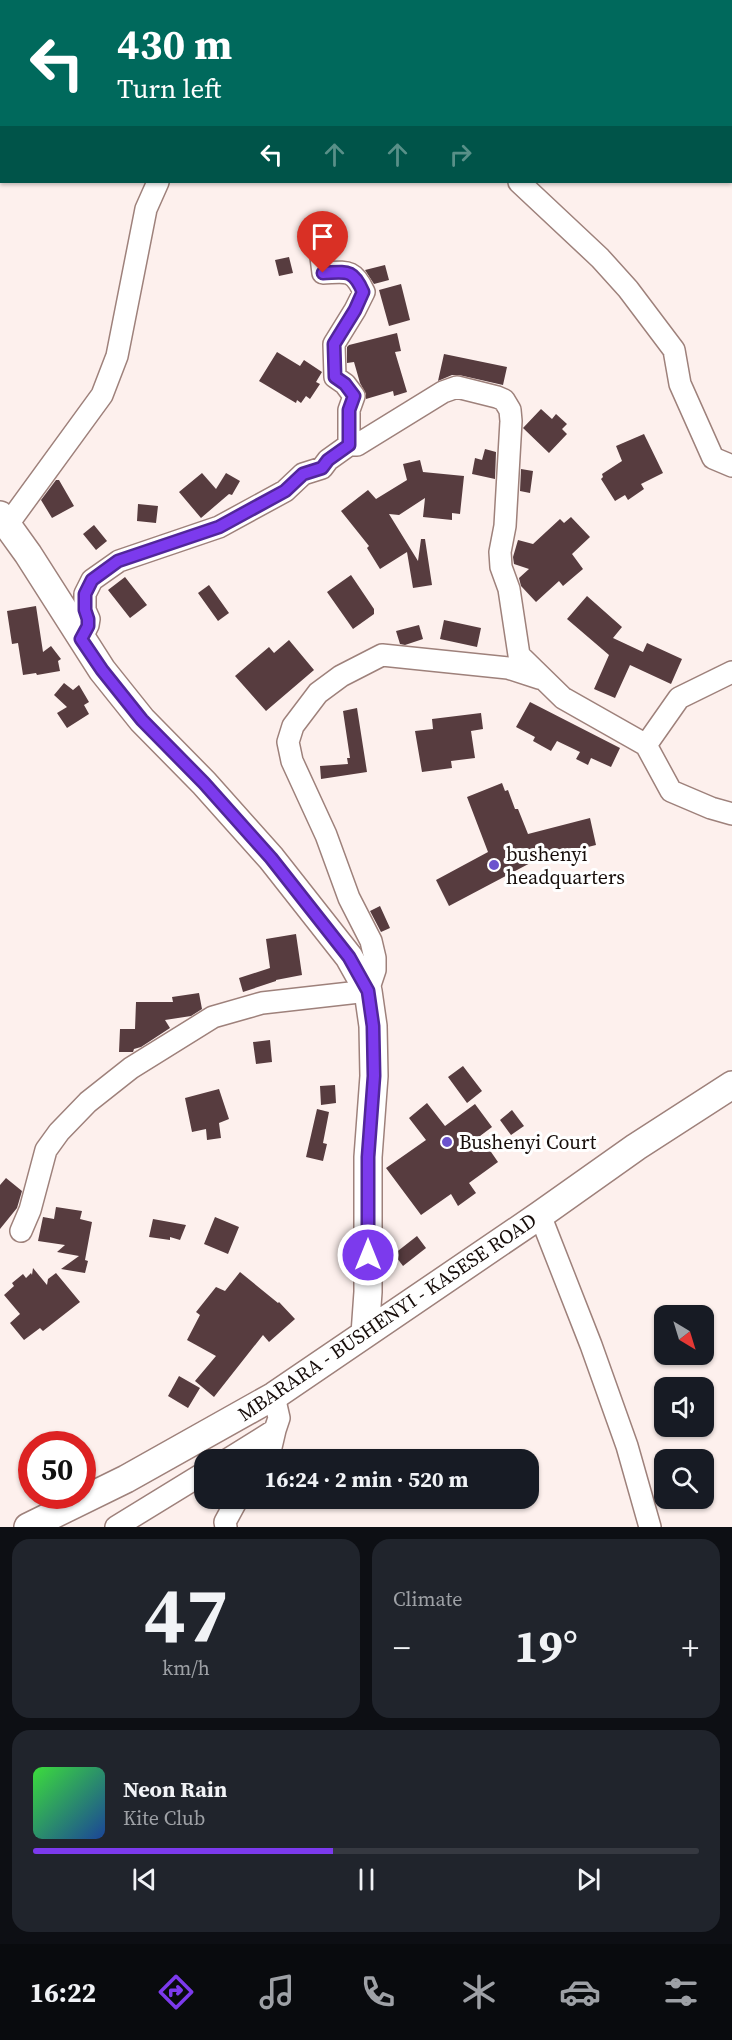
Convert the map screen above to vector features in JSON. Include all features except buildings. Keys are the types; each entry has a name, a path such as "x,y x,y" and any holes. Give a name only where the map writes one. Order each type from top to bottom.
{"main road":[{"path":"4,519 102,670 142,720 204,783 271,858 349,957 368,991 373,1026 374,1076 368,1157 368,1292 365,1334"},
{"name":"MBARARA - BUSHENYI - KASESE ROAD","path":"28,1527 126,1479 274,1396 636,1147 732,1085"}],"street":[{"path":"4,519 102,395 117,356 146,209 158,183"},
{"path":"520,183 600,258 654,323 674,350 681,384 713,458 732,466"},
{"path":"321,257 323,273 348,272 358,279 363,292 334,344 335,377 345,384 354,396 349,410 349,445"},
{"path":"81,639 88,626 85,594 92,580 118,561 219,527 285,491 303,474 322,468 328,460 349,445 357,446 451,388 466,389 504,400 510,410 505,526 500,552 501,567 509,589 519,655 563,698 646,745 671,791 732,814"},
{"path":"21,1231 30,1210 46,1150 59,1132 88,1102 131,1068 213,1017 262,1004 368,991 375,970 371,941 349,898 326,835 292,760 288,742 293,726 318,693 341,676 382,655 508,668 545,680"},
{"path":"646,745 679,698 732,672"},
{"path":"540,1215 591,1345 627,1446 650,1527"},
{"path":"271,1449 279,1418 274,1396"},
{"path":"245,1449 275,1430"},
{"path":"116,1527 194,1479"},
{"path":"226,1527 225,1522 232,1509"}],"place":[{"name":"bushenyi headquarters","path":"494,865"},
{"name":"Bushenyi Court","path":"447,1142"}],"route":[{"path":"323,273 348,272 358,279 363,292 334,344 335,377 345,384 354,396 349,410 349,445 328,460 322,468 303,474 285,491 219,527 118,561 92,580 85,594 88,626 81,639 102,670 142,720 204,783 271,858 349,957 368,991 373,1026 374,1076 368,1157 368,1255"}]}
